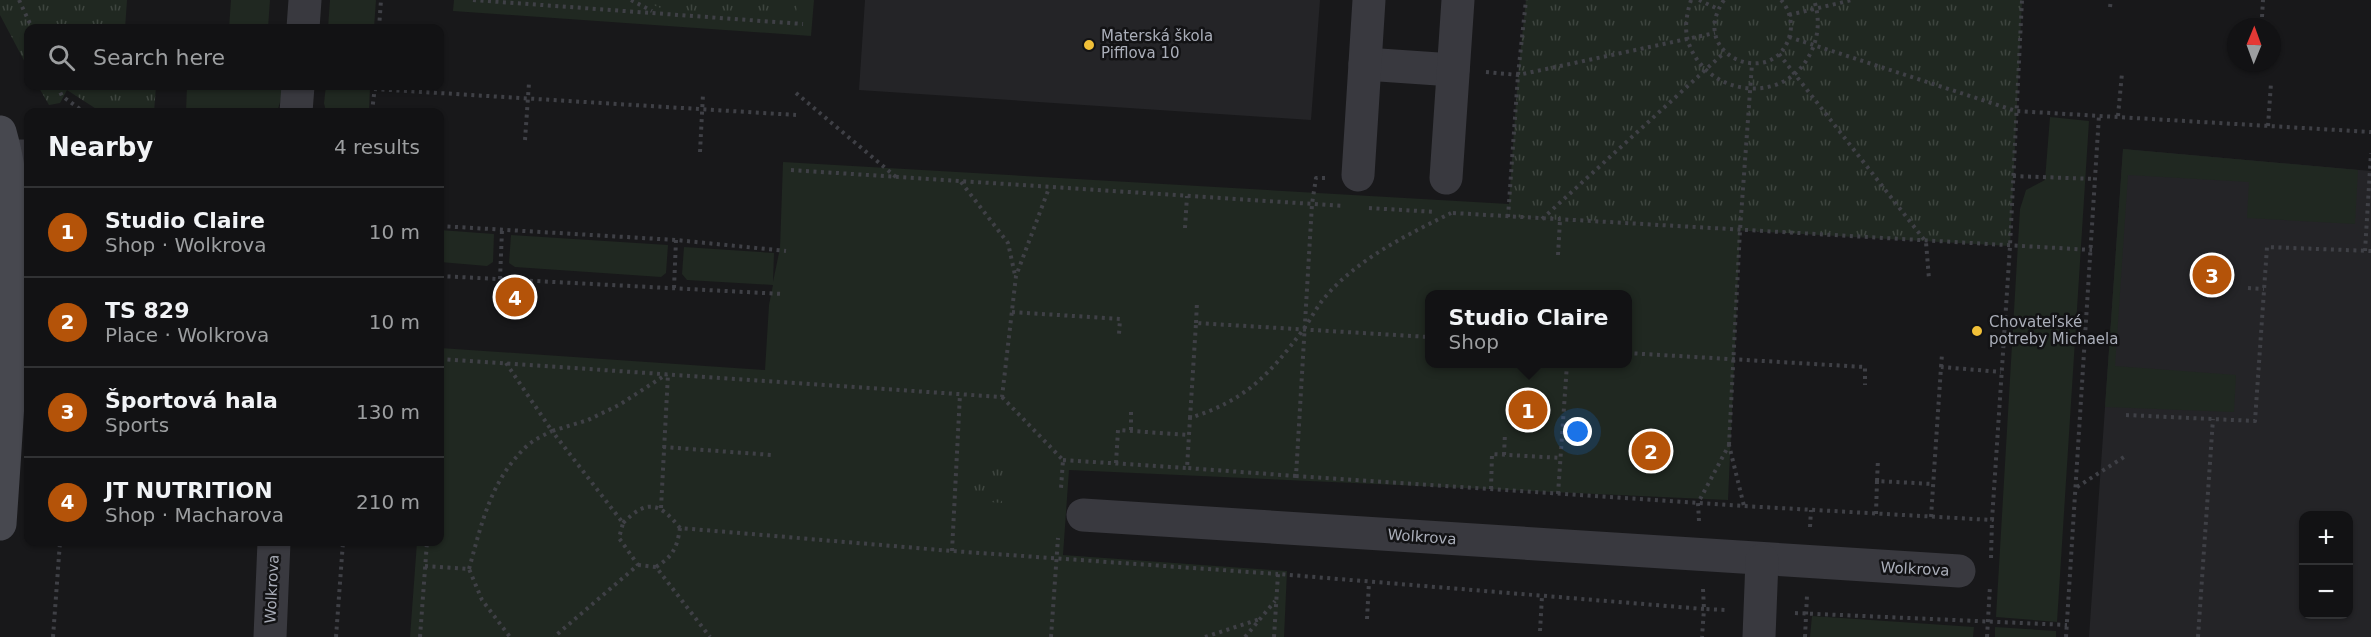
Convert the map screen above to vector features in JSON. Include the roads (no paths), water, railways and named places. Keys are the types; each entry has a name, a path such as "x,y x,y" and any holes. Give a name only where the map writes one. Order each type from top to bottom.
{"street":[{"path":"303,24 305,0"},
{"path":"1358,175 1369,0"},
{"path":"1446,178 1458,0"},
{"path":"1365,64 1453,70"},
{"path":"296,108 298,90"},
{"path":"0,524 15,290 12,148"},
{"name":"Wolkrova","path":"1083,515 1959,571"},
{"name":"Wolkrova","path":"270,637 274,546"},
{"path":"1760,624 1762,560"}],"place":[{"name":"Materská škola Pifflova 10","path":"1089,45"},
{"name":"Športová hala","path":"2212,275"},
{"name":"JT NUTRITION","path":"515,297"},
{"name":"Chovateľské potreby Michaela","path":"1977,331"},
{"name":"Studio Claire","path":"1528,410"},
{"name":"TS 829","path":"1651,451"}]}
